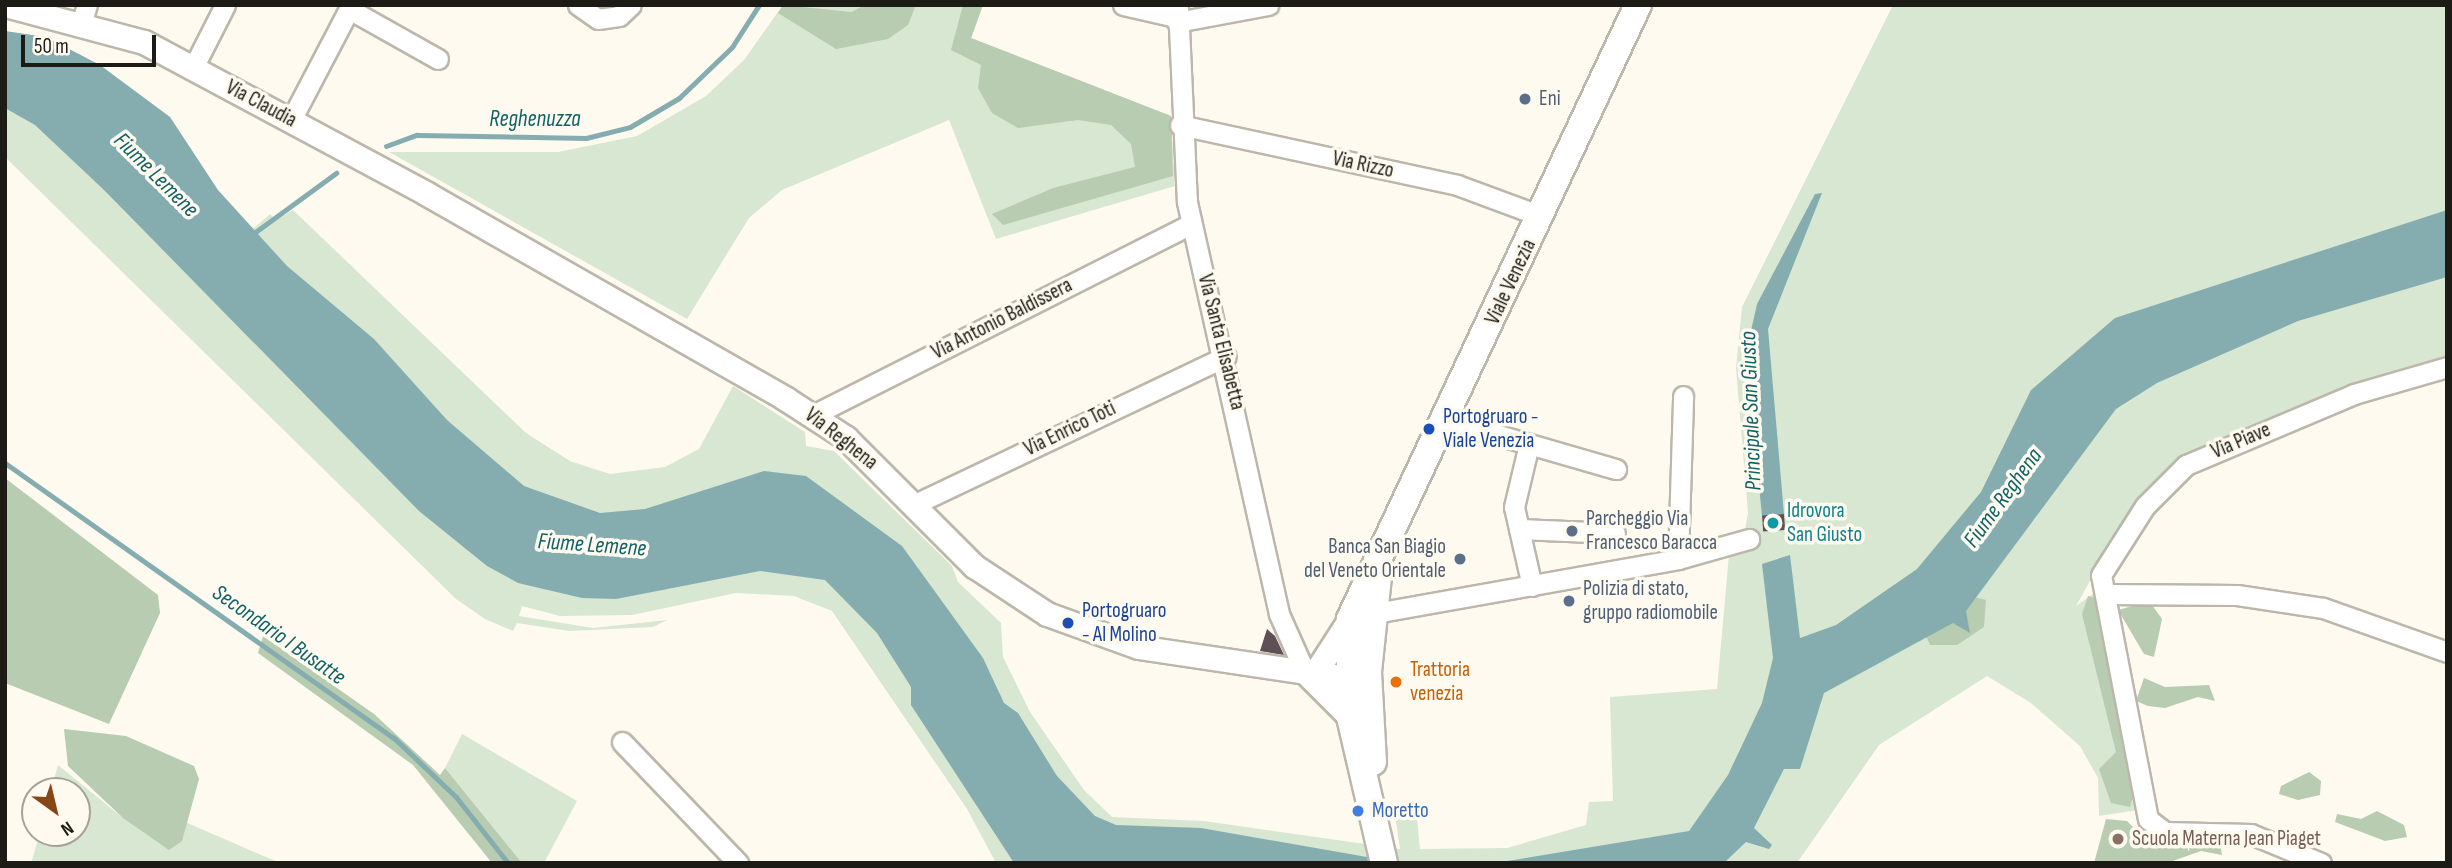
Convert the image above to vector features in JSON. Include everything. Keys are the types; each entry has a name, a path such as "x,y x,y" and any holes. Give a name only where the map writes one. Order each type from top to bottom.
{"main road":[{"name":"Viale Venezia","path":"1383,857 1350,717 1346,682 1382,558 1637,5"},
{"name":"Viale Venezia","path":"1365,623 1377,823"}],"street":[{"name":"Via Claudia","path":"5,5 85,13 357,155"},
{"path":"193,68 225,5"},
{"path":"578,5 598,19 619,16 631,5"},
{"path":"1123,5 1177,15 1268,5"},
{"path":"291,120 350,7 438,59"},
{"name":"Via Santa Elisabetta","path":"1177,15 1180,125 1191,224 1226,356 1279,614 1314,679"},
{"name":"Via Rizzo","path":"1180,125 1457,185 1541,216"},
{"name":"Via Reghena","path":"357,155 813,415 915,504 996,583 1068,623 1138,647 1314,679 1346,682"},
{"name":"Via Antonio Baldissera","path":"813,415 1191,224"},
{"name":"Via Enrico Toti","path":"915,504 1226,356"},
{"name":"Via Piave","path":"2321,863 2251,834 2178,834 2155,827 2148,819 2106,594 2105,563 2165,480 2186,465 2354,394 2447,367"},
{"path":"1678,559 1683,396"},
{"path":"1446,420 1616,469"},
{"path":"1529,444 1514,507 1532,586"},
{"path":"1519,529 1615,533"},
{"path":"1365,623 1532,586 1678,559 1749,539"},
{"path":"2106,594 2272,600 2323,608 2442,648"},
{"name":"Viale Venezia","path":"1314,679 1365,623"},
{"path":"1314,679 1350,717"},
{"name":"Viale Venezia","path":"1346,682 1361,702 1373,760"},
{"path":"622,742 738,863"}],"green space":[{"path":"783,5 983,5 971,38 1171,116 1175,186 996,239 949,120 782,190 749,218 687,319 389,152 558,152 637,136 706,96 744,60"},
{"path":"783,5 851,12 865,5 916,5 908,25 888,39 836,49 778,13"},
{"path":"963,5 983,5 971,38 1171,116 1173,176 1003,225 992,214 1053,188 1135,167 1131,144 1111,125 1078,120 1018,128 992,113 978,88 981,65 951,50"},
{"path":"1893,5 2447,5 2447,358 2375,378 2187,455 2150,485 2125,518 2076,606 2093,594 2100,599 2138,810 2099,816 2098,778 2080,746 2031,703 1987,676 1879,745 1797,863 996,863 967,809 832,611 794,596 736,593 632,615 560,616 522,606 519,616 593,628 667,620 653,627 569,631 517,623 513,631 485,619 456,599 5,157 5,41 239,241 270,214 276,220 293,210 526,433 570,461 610,474 665,467 699,449 733,386 805,432 806,446 834,451 952,566 958,582 1001,623 1003,657 1030,712 1084,790 1112,817 1204,821 1400,849 1394,808 1416,808 1420,849 1507,848 1586,825 1589,802 1613,801 1610,697 1717,689 1729,554 1742,548 1748,513 1736,368 1742,307"},
{"path":"5,478 158,595 160,613 109,724 5,683"},
{"path":"1959,593 1986,600 1984,627 1957,645 1930,645 1926,636 1934,617"},
{"path":"2088,596 2100,599 2134,793 2130,807 2111,803 2099,769 2116,752 2082,614"},
{"path":"2136,605 2152,605 2162,619 2154,657 2144,654 2118,610"},
{"path":"263,636 374,714 440,775 445,768 522,863 492,863 413,765 258,653"},
{"path":"2144,678 2165,687 2209,685 2215,701 2198,697 2165,708 2148,706 2136,701"},
{"path":"64,729 126,736 194,766 199,779 182,841 169,850 123,818 91,788 91,777 80,777 68,766"},
{"path":"462,734 577,801 544,863 522,863 445,768"},
{"path":"58,765 73,777 55,777"},
{"path":"2309,772 2321,781 2320,795 2298,800 2279,794 2281,786"},
{"path":"91,792 123,818 185,822 280,863 31,863 36,847 91,847"},
{"path":"2377,811 2404,825 2407,837 2385,841 2335,822 2337,814 2361,819"},
{"name":"Scuola Materna Jean Piaget","path":"2106,819 2127,821 2149,843 2220,844 2222,855 2201,851 2167,863 2094,863"}],"water":[{"name":"Fiume Lemene","path":"5,31 46,37 100,65 170,117 218,190 287,266 374,339 447,420 524,486 600,513 645,509 764,471 806,476 902,546 983,658 1004,703 1018,713 1057,776 1095,816 1116,825 1201,828 1401,863 1014,863 911,705 911,687 877,633 825,580 760,571 616,599 582,598 518,583 487,566 419,511 104,190 35,125 5,108"},
{"path":"1822,193 1768,329 1784,514 1762,516 1746,353 1757,304 1815,194"},
{"name":"Fiume Reghena","path":"2447,210 2447,277 2298,321 2157,383 2116,409 1966,611 1970,633 1953,623 1824,693 1800,769 1784,769 1754,828 1772,845 1769,849 1746,842 1724,863 1495,863 1689,831 1728,775 1762,703 1773,658 1762,564 1790,555 1800,638 1836,625 1917,569 1981,492 2031,390 2115,318"}],"building":[{"name":"Idrovora San Giusto","path":"1784,514 1785,530 1763,531 1762,516"},
{"path":"1267,629 1275,636 1284,655 1260,651"}],"waterway":[{"name":"Reghenuzza","path":"386,146 417,135 586,138 630,127 679,98 732,47 759,5"},
{"name":"Reghenuzza","path":"254,233 336,173"},
{"name":"Secondario I Busatte","path":"5,463 394,738 456,797 508,863"}],"place":[{"name":"Eni","path":"1525,99"},
{"name":"Portogruaro - Viale Venezia","path":"1429,429"},
{"name":"Idrovora San Giusto","path":"1773,523"},
{"name":"Parcheggio Via Francesco Baracca","path":"1572,531"},
{"name":"Banca San Biagio del Veneto Orientale","path":"1460,559"},
{"name":"Polizia di stato, gruppo radiomobile","path":"1569,601"},
{"name":"Portogruaro - Al Molino","path":"1068,623"},
{"name":"Trattoria venezia","path":"1396,682"},
{"name":"Moretto","path":"1358,811"},
{"name":"Scuola Materna Jean Piaget","path":"2118,839"}],"water label":[{"name":"Principale San Giusto","path":"1751,411"}]}
